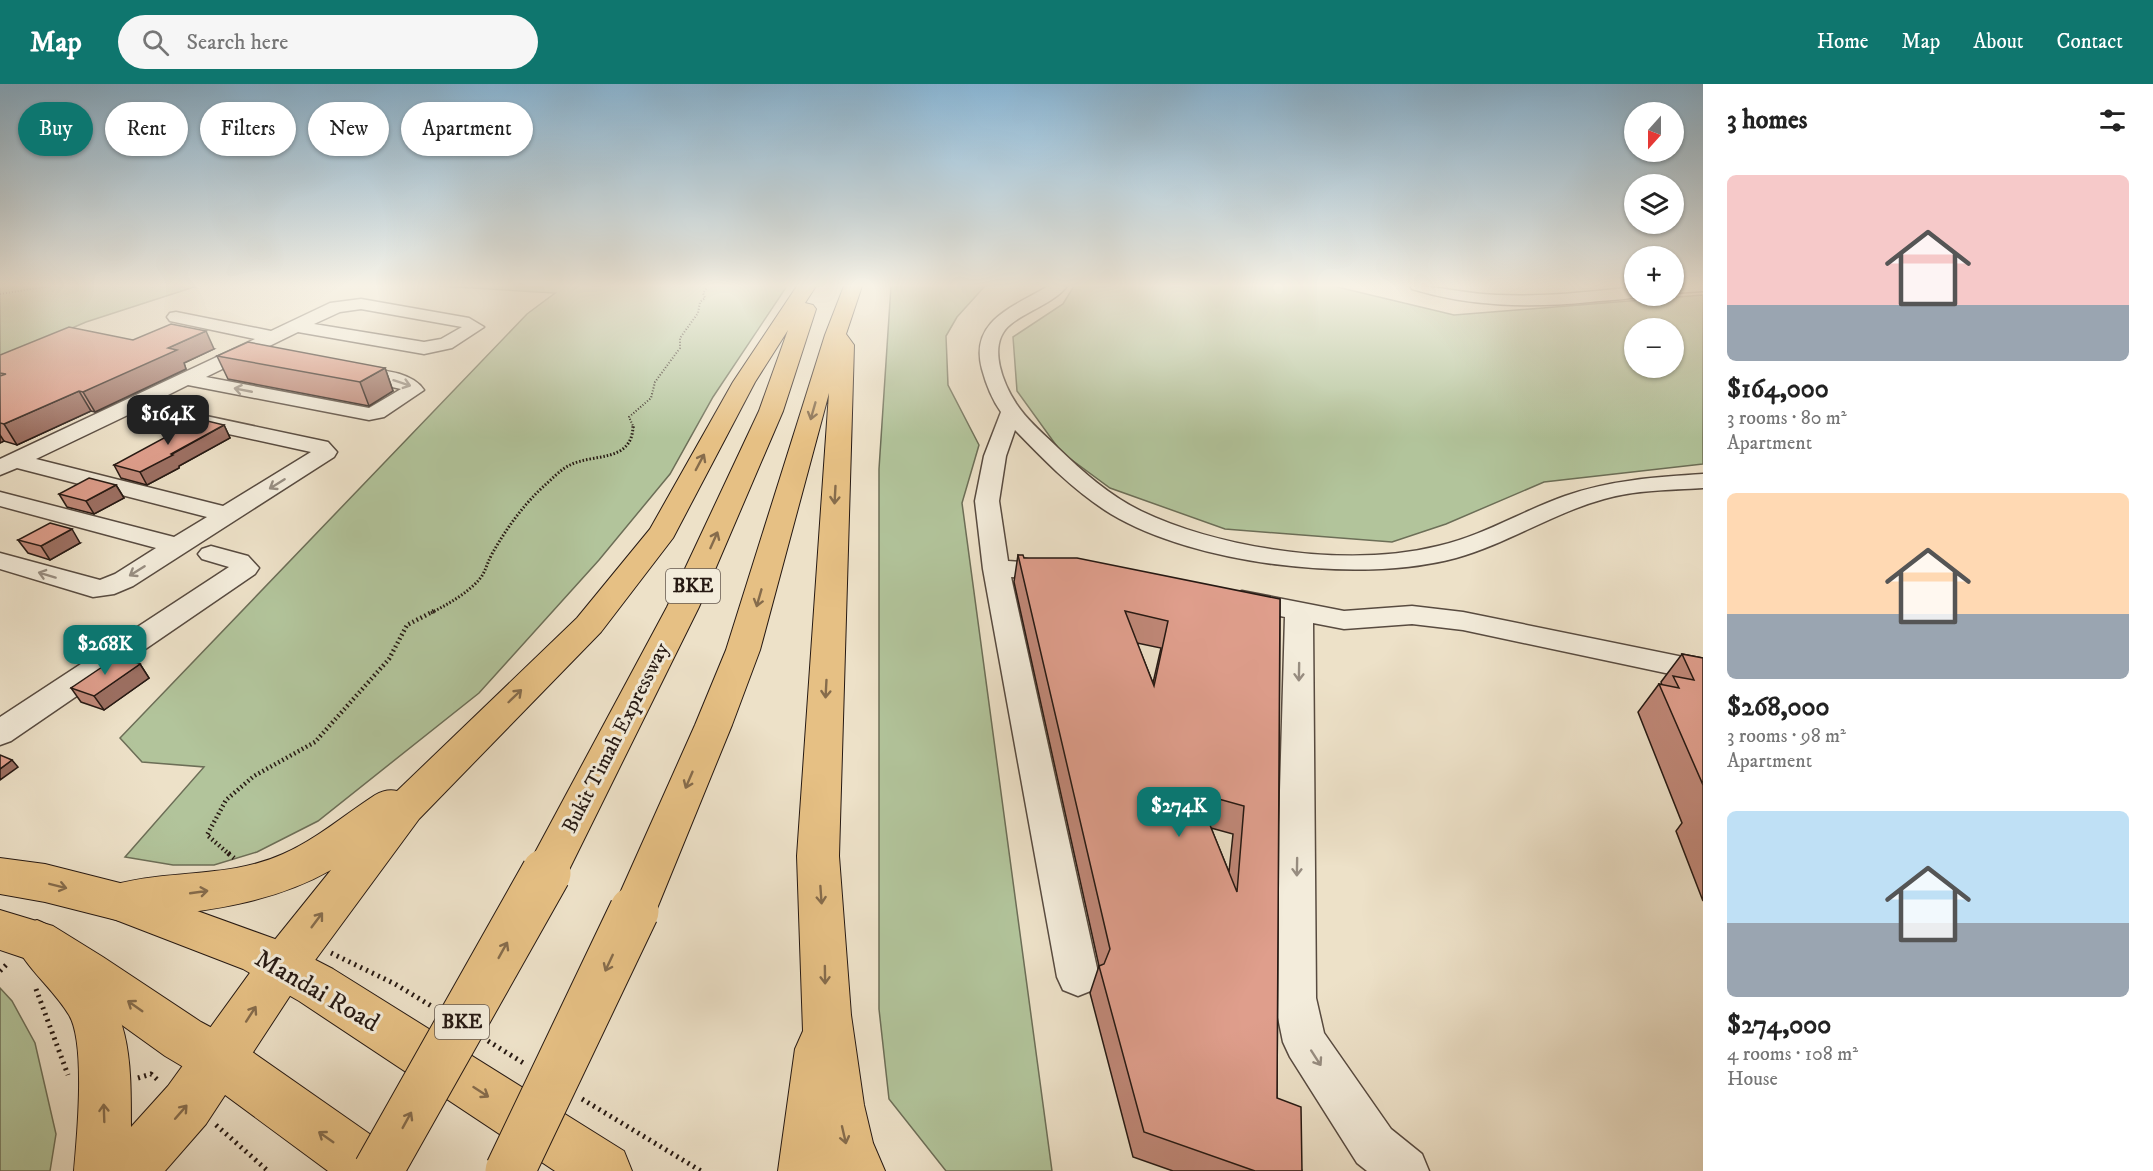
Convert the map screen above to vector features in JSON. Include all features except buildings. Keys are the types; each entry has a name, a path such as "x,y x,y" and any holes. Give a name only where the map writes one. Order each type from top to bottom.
{"main road":[{"path":"128,1171 199,1113 220,1060 302,958 405,808 473,737 589,625 663,532 744,382 774,337"},
{"name":"Bukit Timah Expressway","path":"376,1171 546,873 683,607 771,411 797,337"},
{"path":"510,1171 634,911 735,667 754,613 834,337"},
{"path":"838,337 843,345 818,856 826,1015 838,1105 846,1143 857,1171"},
{"path":"120,902 243,885 287,872 329,850 366,826 473,737"},
{"name":"Mandai Road","path":"0,876 45,883 120,902 260,954 302,958 316,985 604,1171"},
{"path":"13,959 183,1039 220,1060 376,1171"},
{"path":"13,959 93,1008 101,1034 89,1091 102,1171"},
{"path":"806,1171 812,1103 826,1015"}],"street":[{"path":"7,464 273,337"},
{"path":"357,337 424,348 446,344 458,337"},
{"path":"990,337 992,368 1011,413 1082,484 1133,516 1205,542 1282,557 1354,562 1425,558 1486,541 1594,494 1627,486 1703,481"},
{"path":"242,351 276,358"},
{"path":"186,378 369,414 384,409 414,390 411,385 400,381 333,369"},
{"path":"0,561 93,589 104,588 124,580 326,452 320,447 130,406"},
{"path":"1011,413 995,456 987,501 996,569 1078,977"},
{"path":"7,464 228,515"},
{"path":"0,499 178,546"},
{"path":"0,733 246,568 239,562 211,554"},
{"path":"996,569 1076,571"},
{"path":"1219,594 1299,614 1344,621 1412,615 1437,617 1703,671"},
{"path":"1299,614 1295,998 1305,1042 1374,1146 1405,1171"}],"path":[{"path":"237,860 207,835 226,800 254,776 315,742 389,659 407,625 452,602 474,585 488,568 490,557 514,518 568,465 591,458 619,454 630,441 634,428 629,417 651,398 655,382 680,348 682,337"},
{"path":"302,958 394,984 435,1009"},
{"path":"13,959 36,989 89,1091 151,1074 268,1171"},
{"path":"476,1034 527,1065"},
{"path":"579,1096 701,1171"}],"green space":[{"path":"0,337 52,337 0,359"},
{"path":"505,337 753,337 713,397 670,474 599,560 479,693 318,821 257,852 214,865 173,865 125,857 204,767 142,762 120,738"},
{"path":"888,337 946,337 948,385 979,445 962,503 1052,1171 946,1171 889,1099 879,1009 879,469"},
{"path":"1013,337 1624,337 1624,378 1684,378 1684,337 1703,337 1703,464 1544,482 1446,524 1392,542 1225,529 1110,488 1061,452 1017,391"},
{"path":"0,988 12,1001 35,1043 56,1134 50,1171 0,1171"}]}
